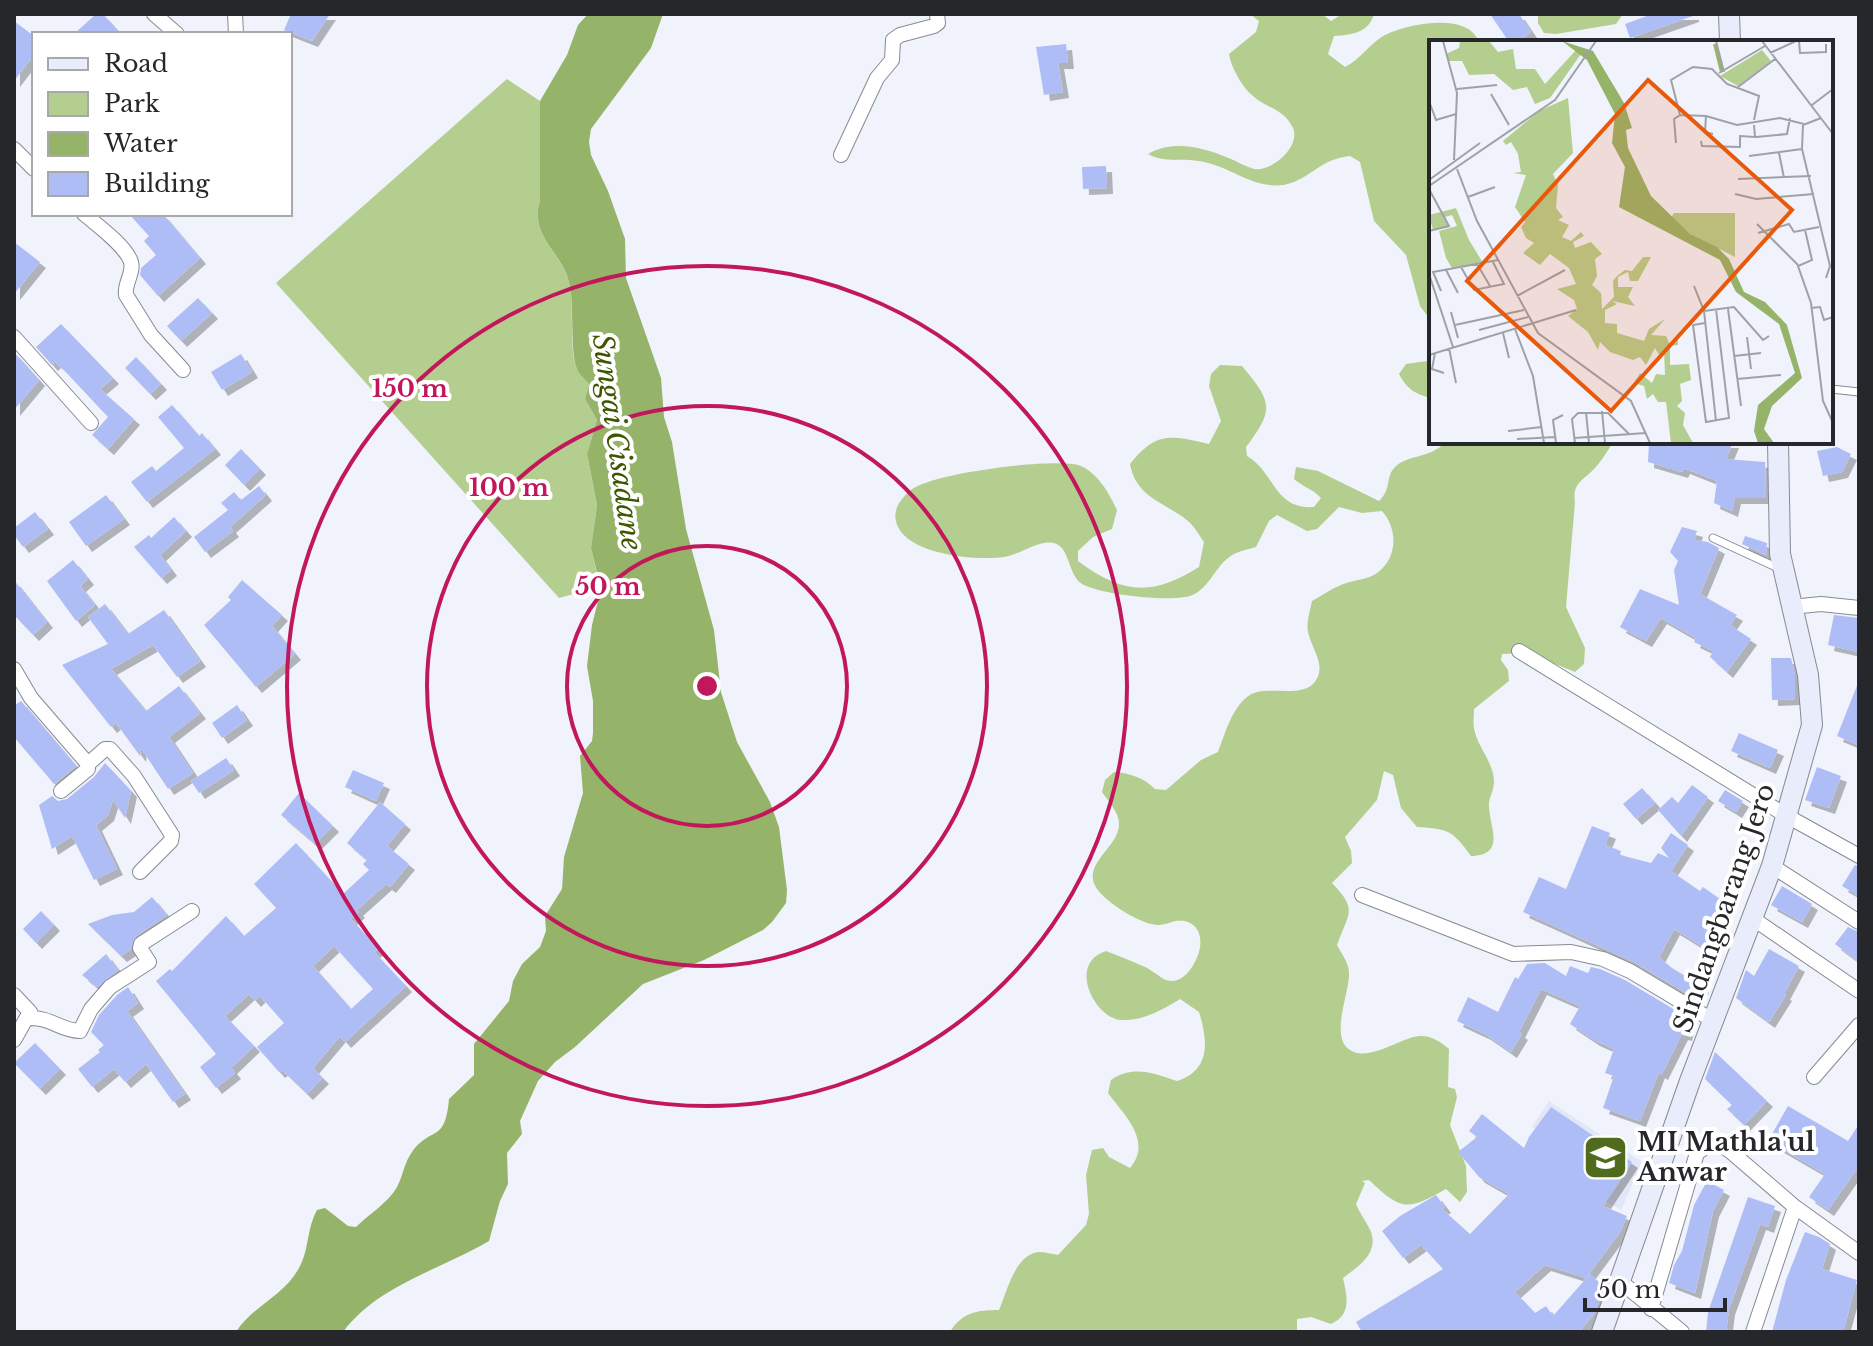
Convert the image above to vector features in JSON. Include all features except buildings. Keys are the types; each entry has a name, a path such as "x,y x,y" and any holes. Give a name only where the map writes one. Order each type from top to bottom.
{"street":[{"path":"154,14 175,32"},
{"path":"841,155 877,78 892,60 893,40 900,35 934,26 938,23 937,14"},
{"path":"1729,14 1730,40"},
{"path":"14,149 32,167"},
{"path":"86,216 110,236 130,260 126,295 151,335 183,370"},
{"path":"14,337 91,423"},
{"name":"Sindangbarang Jero","path":"1602,1332 1712,1020 1772,866 1812,725 1808,675 1791,607 1778,531 1778,444"},
{"path":"1791,607 1821,604 1859,608"},
{"path":"1519,651 1787,816 1859,856"},
{"path":"14,669 31,698 88,764"},
{"path":"61,791 88,769 88,764 105,749 110,749 134,776 172,835 171,841 140,872"},
{"path":"1772,866 1859,922"},
{"path":"1362,895 1513,954 1579,953 1603,959 1630,971 1712,1020"},
{"path":"29,1018 49,1019 80,1031 91,1009 110,987 149,962 140,948 141,944 192,911"},
{"path":"1752,918 1859,991"},
{"path":"14,995 28,1009 29,1018 14,1040"},
{"path":"1814,1077 1859,1025"},
{"path":"1651,1309 1697,1153 1714,1141 1795,1207 1859,1253"},
{"path":"1753,1332 1795,1207"},
{"path":"1621,1282 1682,1332"}],"lane":[{"path":"1833,389 1859,392"},
{"path":"1713,538 1755,560 1784,570"}],"shaded area":[{"name":"MI Mathla'ul Anwar","path":"1549,1101 1642,1162 1621,1210 1597,1197 1571,1151 1532,1127"}],"green space":[{"path":"1250,14 1322,14 1331,21 1342,14 1374,14 1364,29 1334,36 1328,54 1345,67 1385,35 1407,27 1450,23 1473,32 1478,40 1429,40 1429,318 1420,306 1406,255 1374,221 1360,162 1350,156 1326,163 1294,182 1270,185 1204,162 1162,159 1148,154 1168,147 1190,147 1261,169 1277,162 1290,149 1294,133 1292,126 1284,115 1249,92 1230,59 1229,54 1256,32 1259,21"},
{"path":"1538,14 1623,14 1616,24 1556,34 1544,33 1538,23"},
{"path":"507,79 540,101 539,225 570,286 575,361 577,369 589,384 585,399 597,420 587,454 597,505 591,548 600,587 559,598 276,283"},
{"path":"1429,358 1429,397 1412,390 1399,374 1406,364"},
{"path":"1220,365 1242,366 1259,388 1264,397 1265,414 1246,447 1247,456 1264,471 1283,496 1301,506 1314,507 1321,498 1294,479 1296,467 1318,471 1379,501 1386,492 1395,467 1443,444 1612,444 1575,491 1566,607 1585,648 1584,664 1575,672 1528,653 1502,654 1501,660 1508,670 1509,681 1474,709 1476,735 1493,775 1489,804 1494,839 1489,851 1471,856 1449,832 1417,827 1401,808 1393,775 1384,771 1377,800 1345,837 1352,863 1332,883 1345,899 1349,912 1337,945 1349,973 1341,1025 1344,1044 1350,1050 1367,1053 1421,1036 1436,1040 1449,1049 1448,1087 1455,1089 1457,1097 1450,1125 1466,1166 1467,1192 1460,1202 1446,1189 1422,1201 1405,1204 1389,1198 1369,1180 1362,1181 1365,1183 1356,1204 1371,1232 1372,1247 1365,1259 1343,1278 1345,1310 1331,1324 1311,1317 1297,1319 1297,1332 950,1332 960,1320 971,1314 999,1310 1013,1275 1024,1259 1039,1252 1058,1255 1086,1225 1089,1214 1086,1175 1092,1150 1103,1148 1109,1157 1130,1168 1139,1148 1137,1138 1128,1119 1108,1093 1111,1080 1135,1072 1177,1081 1196,1070 1204,1053 1204,1033 1199,1012 1180,999 1145,1017 1121,1020 1102,1011 1089,990 1088,967 1094,958 1106,951 1172,981 1183,977 1195,963 1200,946 1197,929 1189,922 1159,925 1143,921 1116,907 1097,889 1093,872 1113,841 1119,824 1115,811 1102,792 1105,780 1114,772 1131,775 1155,789 1166,790 1201,760 1218,752 1233,715 1247,697 1265,691 1307,688 1314,683 1320,668 1309,637 1308,616 1312,601 1342,585 1377,573 1389,560 1393,535 1382,511 1362,513 1339,507 1317,529 1307,531 1277,515 1269,521 1256,547 1228,558 1196,593 1180,598 1151,598 1104,591 1082,584 1064,551 1053,543 992,558 962,557 930,550 905,536 896,522 896,511 911,490 942,478 1019,465 1078,465 1097,477 1117,510 1112,529 1093,537 1078,551 1078,561 1109,580 1124,585 1138,588 1167,583 1199,567 1204,542 1188,521 1138,485 1130,464 1148,446 1165,438 1209,444 1221,421 1209,386 1211,374"}],"water":[{"name":"Sungai Cisadane","path":"588,14 663,14 651,48 591,129 589,142 591,155 625,239 626,278 661,378 664,417 672,442 686,529 714,630 721,692 737,742 770,802 779,827 786,903 763,930 704,960 643,984 555,1062 538,1081 520,1121 522,1134 507,1153 508,1184 489,1241 392,1290 357,1316 343,1332 236,1332 251,1314 295,1275 304,1258 317,1210 325,1208 348,1226 356,1227 393,1193 412,1152 441,1128 449,1099 474,1075 474,1044 509,1001 513,981 522,964 540,947 546,931 545,916 562,889 564,857 583,793 580,756 592,741 593,733 593,701 587,666 592,625 601,589 591,548 597,505 587,454 597,420 585,399 589,384 575,362 570,286 539,225 540,101 567,55 578,25"}],"place":[{"name":"MI Mathla'ul Anwar","path":"1606,1157"}]}
